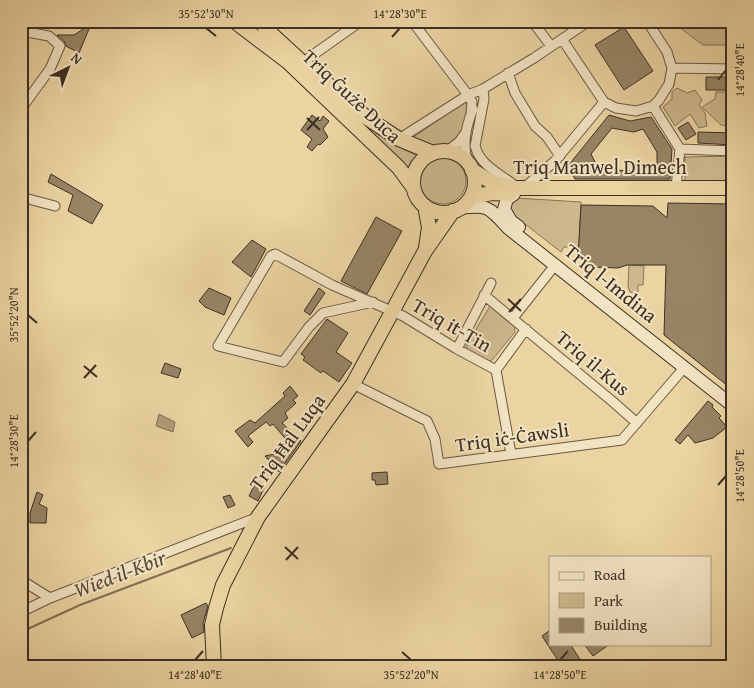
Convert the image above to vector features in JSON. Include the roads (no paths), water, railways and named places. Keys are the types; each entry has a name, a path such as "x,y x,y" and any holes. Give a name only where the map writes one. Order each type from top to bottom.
{"highway":[{"name":"Triq Ġużè Duca","path":"234,21 288,62 399,168 413,187"},
{"path":"260,21 267,30 304,64 367,118 399,139 440,152 455,153 470,167 474,180 474,189 470,197 456,210 439,212 424,206 415,194 413,187 413,176 417,166 424,158 440,152"},
{"name":"Triq Manwel Dimech","path":"470,167 493,183 518,190 543,181 733,188"},
{"name":"Triq Manwel Dimech","path":"470,197 518,190 733,197"},
{"name":"Triq Ħal Luqa","path":"424,206 429,227 425,251"},
{"name":"Triq Ħal Luqa","path":"214,667 212,625 216,608 223,585 258,517 353,384 394,312 425,251 456,210"}],"main road":[{"name":"Triq l-Imdina","path":"518,190 507,199 504,209 512,221 733,398"},
{"name":"Triq l-Imdina","path":"456,210 480,206 490,209 508,228 556,264 733,406"}],"street":[{"path":"304,64 310,57 361,21"},
{"path":"412,21 472,102 464,152 470,167"},
{"path":"532,21 551,46"},
{"path":"399,139 589,21"},
{"path":"562,39 604,102 616,108 636,112 653,106 669,84 672,68 666,52 647,21"},
{"path":"21,32 49,36 60,46 50,69 21,109"},
{"path":"672,68 733,69"},
{"path":"508,73 515,93 535,126 547,137 560,156"},
{"path":"471,114 483,88"},
{"path":"483,88 484,99 474,146 477,154 494,173 507,179 518,190"},
{"path":"543,181 560,156 604,102"},
{"path":"653,106 680,150 676,187"},
{"path":"440,152 459,142 467,131"},
{"path":"680,150 733,151"},
{"path":"21,196 55,206"},
{"name":"Triq it-Tin","path":"373,302 323,313 309,327 283,362 218,346 270,256 275,254 332,285 373,302 394,312 496,370 510,454"},
{"path":"513,318 556,264"},
{"path":"457,349 490,283"},
{"name":"Triq il-Kus","path":"484,295 612,400 637,424"},
{"path":"496,370 526,330"},
{"name":"Triq iċ-Ċawsli","path":"353,384 427,421 435,439 439,464 622,440 684,368"},
{"path":"21,612 50,598 258,517"},
{"path":"21,580 50,598"}],"waterway":[{"name":"Wied il-Kbir","path":"21,632 80,605 231,548"}]}
